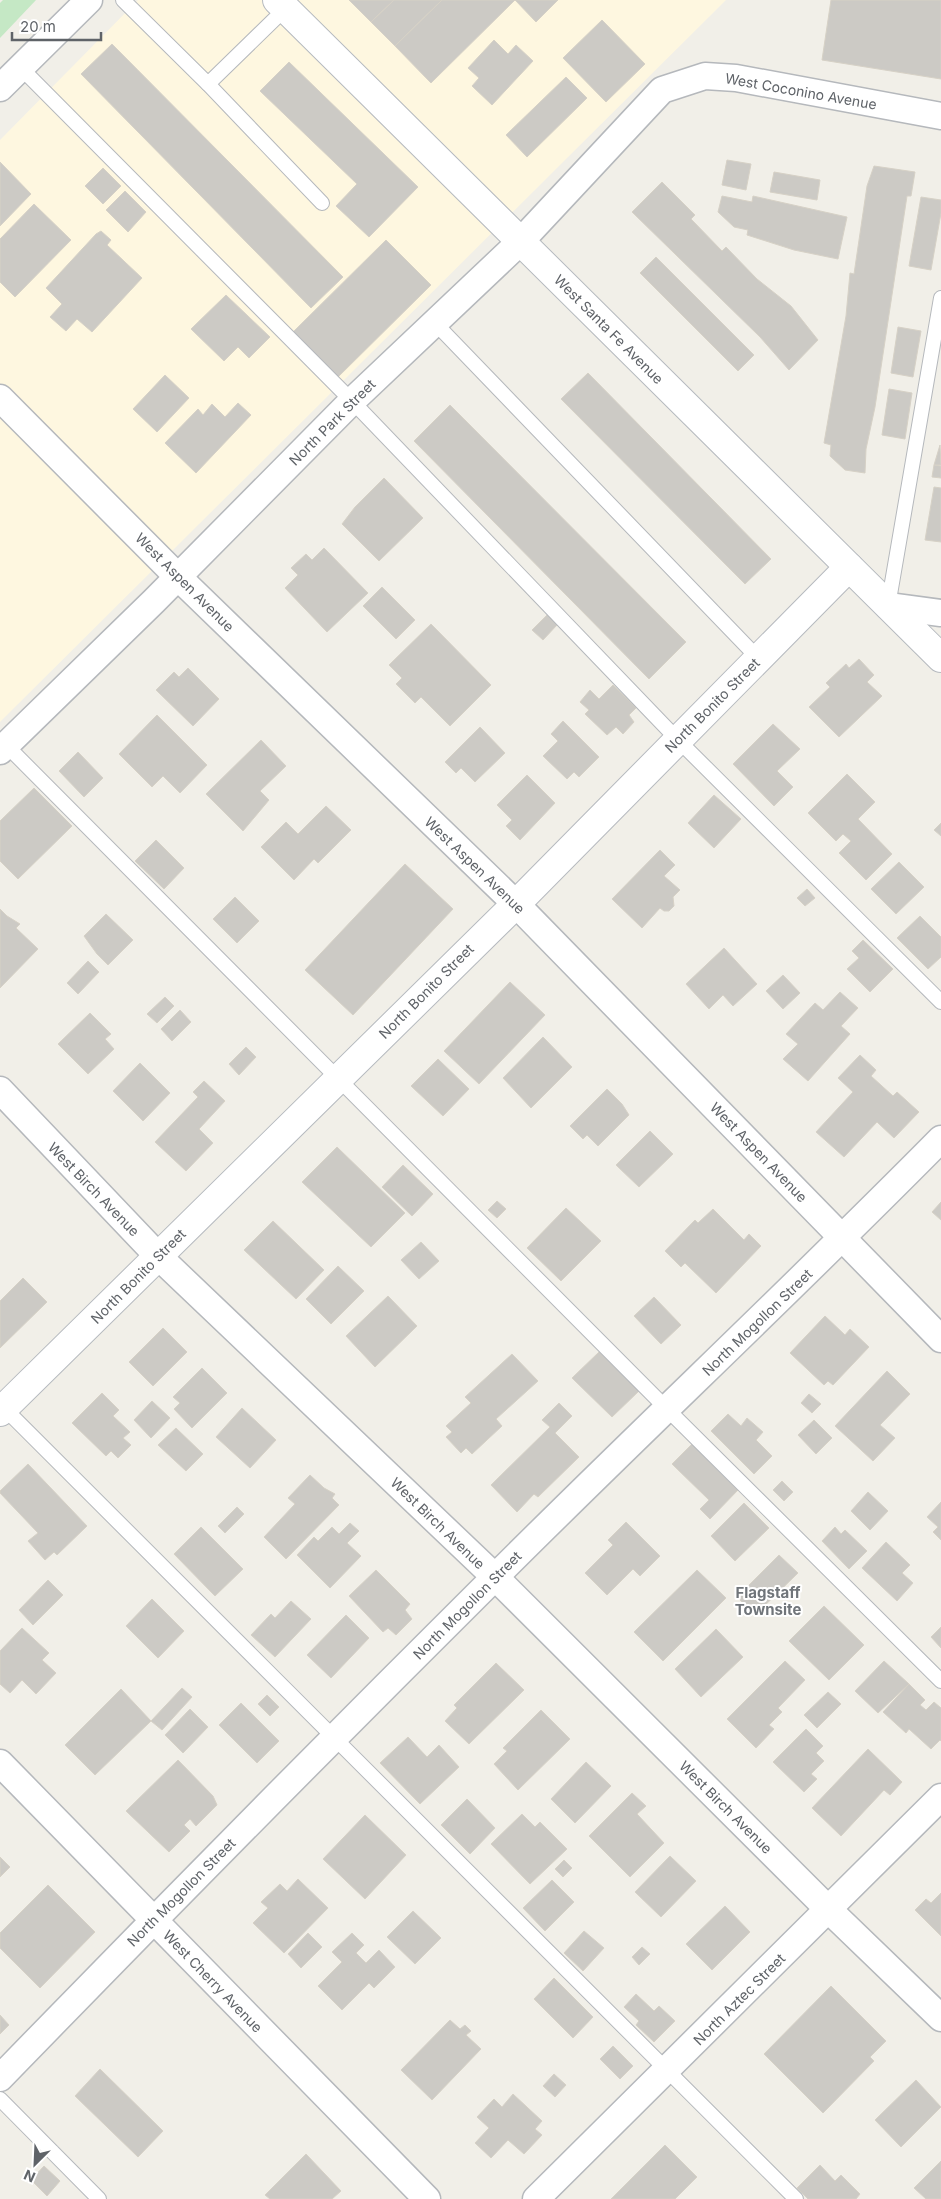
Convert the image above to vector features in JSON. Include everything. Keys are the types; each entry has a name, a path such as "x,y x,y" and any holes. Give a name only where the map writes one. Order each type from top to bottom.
{"street":[{"path":"0,88 89,0"},
{"name":"West Santa Fe Avenue","path":"281,4 941,658"},
{"name":"West Coconino Avenue","path":"662,90 705,76 736,78 941,116"},
{"name":"North Park Street","path":"2,745 178,577 352,401 521,241 662,90"},
{"name":"West Aspen Avenue","path":"0,398 178,577 516,904 941,1339"},
{"name":"North Bonito Street","path":"1,1408 516,904 848,567"},
{"path":"888,606 941,613"},
{"name":"West Birch Avenue","path":"0,1090 158,1256 495,1577 829,1910 941,2018"},
{"name":"North Mogollon Street","path":"0,2078 153,1920 495,1577 844,1238 941,1140"},
{"name":"West Cherry Avenue","path":"0,1763 427,2199"},
{"name":"North Aztec Street","path":"536,2199 941,1797"}],"lane":[{"path":"123,0 208,84 322,203"},
{"path":"208,84 281,4"},
{"path":"21,68 352,401 678,740 941,1002"},
{"path":"888,606 935,361 941,298"},
{"path":"435,323 758,658"},
{"path":"2,745 941,1682"},
{"path":"1,1408 796,2199"},
{"path":"0,2099 99,2199"}],"shaded area":[{"path":"138,0 726,0 0,722 0,140"}],"green space":[{"path":"3,0 36,0 0,38 0,3"}],"building":[{"path":"349,0 394,0 371,22"},
{"path":"394,0 442,0 395,46 371,22"},
{"path":"442,0 515,0 431,83 395,46"},
{"path":"515,0 558,0 536,22"},
{"path":"831,0 941,0 941,79 822,60"},
{"path":"602,20 645,64 606,102 563,58"},
{"path":"494,40 508,54 516,45 533,61 492,105 472,86 479,78 468,68"},
{"path":"112,44 343,277 311,308 81,74"},
{"path":"289,62 418,187 369,237 336,206 357,184 260,91"},
{"path":"566,77 587,98 527,157 506,135"},
{"path":"727,160 751,164 746,190 722,185"},
{"path":"0,162 31,194 0,226"},
{"path":"874,166 915,172 911,196 907,196 875,407 866,449 865,473 845,470 830,456 831,445 824,443 846,316 850,273 854,274 867,186"},
{"path":"103,168 121,186 103,204 85,186"},
{"path":"774,172 820,180 817,200 770,192"},
{"path":"662,182 695,215 691,219 722,251 726,247 757,279 791,306 818,340 789,370 760,337 632,212"},
{"path":"125,191 146,212 128,232 106,210"},
{"path":"722,196 752,202 753,196 847,217 838,259 794,250 747,235 748,230 734,227 718,212"},
{"path":"921,197 941,200 941,213 931,270 909,266"},
{"path":"34,204 71,240 15,297 0,282 0,239"},
{"path":"101,231 111,240 107,245 142,278 92,332 77,319 66,331 50,317 62,304 46,288 96,234"},
{"path":"386,240 431,285 336,379 291,334"},
{"path":"656,257 754,355 738,371 640,273"},
{"path":"226,295 270,337 249,358 238,347 224,361 191,329"},
{"path":"898,327 921,331 913,377 891,373"},
{"path":"588,373 771,559 745,584 561,399"},
{"path":"165,375 189,398 157,432 133,409"},
{"path":"889,389 912,393 905,439 882,435"},
{"path":"238,403 251,415 196,473 165,443 198,409 203,415 212,404 225,417"},
{"path":"450,405 686,642 649,679 414,441"},
{"path":"940,445 941,465 934,465"},
{"path":"934,465 941,466 941,478 932,477"},
{"path":"384,478 423,518 379,561 342,524 355,507"},
{"path":"934,487 941,488 941,542 925,540"},
{"path":"324,548 368,593 327,632 285,588 298,575 291,568 306,554 312,560"},
{"path":"382,587 415,620 396,639 363,606"},
{"path":"547,615 557,625 543,640 532,630"},
{"path":"431,624 491,685 450,726 421,697 415,703 396,684 402,678 389,665"},
{"path":"859,659 874,675 867,682 882,696 839,737 809,707 830,687 826,683 846,664 849,668"},
{"path":"188,668 219,699 193,726 156,690 174,672 179,677"},
{"path":"613,685 636,708 629,715 634,722 623,734 616,727 607,735 585,714 589,710 580,702 590,690 599,699"},
{"path":"157,715 207,765 180,793 163,776 152,787 119,754"},
{"path":"563,721 599,757 579,777 574,772 567,779 543,756 558,741 551,734"},
{"path":"773,724 800,749 777,771 793,787 774,806 733,764"},
{"path":"480,727 505,753 475,782 461,768 456,773 445,762"},
{"path":"261,740 286,766 260,791 269,800 243,831 206,794"},
{"path":"78,752 103,778 84,797 59,771"},
{"path":"847,774 875,802 858,819 892,854 866,880 839,853 851,841 843,834 836,841 808,813"},
{"path":"527,775 555,803 520,840 506,826 512,820 497,805"},
{"path":"34,788 72,826 18,879 0,861 0,821"},
{"path":"714,795 741,819 714,848 688,823"},
{"path":"326,806 351,830 318,863 314,859 294,880 261,847 286,822 298,834"},
{"path":"941,823 941,836 934,830"},
{"path":"156,840 184,868 164,889 135,861"},
{"path":"660,850 675,865 664,876 680,890 673,897 674,906 669,911 664,911 660,908 642,928 612,899"},
{"path":"899,862 924,887 896,914 871,889"},
{"path":"405,864 453,909 353,1015 305,970"},
{"path":"807,889 815,898 805,906 797,898"},
{"path":"235,897 259,921 237,943 213,919"},
{"path":"0,909 20,924 16,928 38,949 0,988"},
{"path":"106,914 133,940 108,965 84,936"},
{"path":"920,916 941,937 941,957 928,969 897,938"},
{"path":"863,940 893,969 870,992 847,969 859,958 852,951"},
{"path":"724,948 757,984 733,1006 723,995 709,1009 686,984"},
{"path":"88,961 99,972 78,994 67,983"},
{"path":"783,975 800,993 783,1009 766,991"},
{"path":"510,982 545,1015 479,1084 444,1051"},
{"path":"840,992 858,1008 841,1026 850,1034 808,1081 783,1059 798,1044 786,1034 815,1003 823,1010"},
{"path":"165,997 174,1006 157,1023 147,1014"},
{"path":"180,1010 191,1022 172,1041 161,1029"},
{"path":"90,1013 111,1034 105,1039 114,1049 88,1074 58,1044"},
{"path":"543,1037 572,1067 531,1108 503,1078"},
{"path":"246,1047 256,1057 239,1075 229,1064"},
{"path":"860,1055 876,1070 871,1076 893,1096 897,1092 919,1112 894,1138 877,1122 844,1157 816,1132 853,1092 838,1078"},
{"path":"438,1059 469,1089 443,1116 411,1086"},
{"path":"140,1063 170,1093 143,1121 113,1091"},
{"path":"204,1081 225,1101 199,1129 213,1143 186,1171 155,1142 198,1097 193,1092"},
{"path":"607,1089 622,1104 629,1115 598,1146 587,1135 583,1139 570,1126"},
{"path":"650,1131 673,1154 639,1187 616,1165"},
{"path":"337,1147 405,1213 371,1247 302,1182"},
{"path":"403,1165 433,1194 412,1216 382,1187"},
{"path":"497,1201 506,1209 497,1218 488,1210"},
{"path":"941,1202 941,1220 932,1212"},
{"path":"566,1208 601,1241 561,1281 527,1248"},
{"path":"713,1209 744,1240 749,1234 761,1246 716,1293 685,1263 681,1267 665,1251 695,1220 698,1223"},
{"path":"273,1221 324,1270 296,1299 244,1250"},
{"path":"421,1242 439,1261 419,1279 401,1260"},
{"path":"338,1266 364,1291 331,1324 306,1299"},
{"path":"23,1278 47,1302 0,1348 0,1301"},
{"path":"388,1296 417,1326 375,1367 346,1336"},
{"path":"654,1297 681,1325 661,1344 634,1316"},
{"path":"825,1316 845,1335 850,1329 869,1347 833,1385 828,1381 824,1385 790,1353"},
{"path":"163,1328 187,1352 153,1386 129,1362"},
{"path":"599,1352 639,1391 612,1417 572,1378"},
{"path":"512,1354 538,1381 496,1419 502,1426 472,1454 466,1448 461,1453 446,1437 452,1432 446,1426 471,1403 465,1397"},
{"path":"202,1368 227,1393 192,1428 174,1409 180,1403 173,1397"},
{"path":"887,1371 910,1394 880,1425 895,1438 873,1461 835,1426"},
{"path":"102,1393 119,1410 113,1416 130,1432 123,1438 131,1445 118,1458 111,1451 106,1456 72,1423"},
{"path":"809,1394 821,1404 812,1413 801,1403"},
{"path":"152,1401 170,1418 151,1438 134,1420"},
{"path":"559,1403 572,1416 555,1433 579,1457 538,1497 534,1494 517,1512 491,1485 550,1427 542,1420"},
{"path":"242,1408 276,1440 250,1468 216,1437"},
{"path":"728,1414 741,1426 747,1418 763,1432 756,1440 772,1456 754,1474 711,1431"},
{"path":"814,1420 832,1438 816,1454 798,1435"},
{"path":"176,1428 203,1454 186,1471 158,1445"},
{"path":"692,1444 738,1490 710,1519 700,1509 709,1500 672,1464"},
{"path":"28,1464 87,1526 57,1555 54,1552 45,1560 28,1541 38,1533 0,1493"},
{"path":"310,1475 324,1488 335,1494 332,1498 339,1505 286,1559 264,1537 295,1504 288,1498"},
{"path":"782,1481 793,1492 784,1501 773,1490"},
{"path":"868,1492 888,1511 870,1530 851,1511"},
{"path":"941,1502 941,1540 933,1532 938,1527 927,1517"},
{"path":"744,1503 769,1528 735,1561 711,1536"},
{"path":"237,1507 244,1514 225,1533 218,1526"},
{"path":"626,1522 660,1556 640,1576 633,1569 607,1595 585,1573 613,1545 608,1540"},
{"path":"350,1523 359,1531 347,1543 361,1556 330,1588 297,1555 314,1537 318,1541 332,1527 339,1534"},
{"path":"201,1527 243,1569 215,1596 174,1554"},
{"path":"835,1527 841,1534 845,1530 867,1551 849,1569 822,1541"},
{"path":"886,1542 910,1565 902,1573 913,1583 897,1601 862,1568"},
{"path":"779,1555 798,1573 755,1615 737,1597"},
{"path":"376,1570 410,1604 405,1610 412,1619 396,1635 388,1628 383,1632 349,1596"},
{"path":"697,1570 726,1598 663,1661 634,1632"},
{"path":"48,1580 63,1595 33,1625 19,1610"},
{"path":"152,1599 184,1631 158,1658 126,1626"},
{"path":"291,1601 311,1619 275,1657 251,1635 271,1614 275,1618"},
{"path":"824,1606 864,1645 829,1680 789,1641"},
{"path":"346,1615 369,1638 331,1678 307,1655"},
{"path":"941,1627 941,1648 931,1637"},
{"path":"22,1628 49,1653 42,1660 56,1673 36,1694 22,1680 10,1693 0,1684 0,1651"},
{"path":"716,1629 743,1657 701,1697 675,1669"},
{"path":"785,1661 805,1680 778,1708 782,1712 769,1725 774,1729 756,1748 727,1719"},
{"path":"884,1661 909,1684 878,1713 855,1691"},
{"path":"496,1663 524,1690 469,1744 445,1721 457,1708 454,1705"},
{"path":"909,1684 925,1700 920,1705 926,1710 934,1702 941,1708 941,1741 931,1749 909,1729 906,1733 883,1712"},
{"path":"182,1688 192,1697 162,1730 151,1721"},
{"path":"121,1689 151,1721 95,1775 65,1745"},
{"path":"828,1692 841,1704 817,1728 804,1715"},
{"path":"267,1695 279,1707 270,1716 258,1704"},
{"path":"241,1703 279,1741 257,1763 219,1725"},
{"path":"190,1709 208,1727 183,1753 165,1735"},
{"path":"541,1710 570,1739 518,1790 494,1764 507,1751 503,1748"},
{"path":"806,1729 823,1746 816,1753 824,1761 811,1774 817,1779 804,1792 773,1762"},
{"path":"408,1737 427,1757 439,1745 459,1767 420,1804 380,1763"},
{"path":"868,1749 902,1782 890,1795 884,1790 841,1836 812,1808"},
{"path":"178,1760 213,1796 217,1805 196,1826 190,1819 184,1825 190,1831 169,1852 126,1811"},
{"path":"586,1762 611,1786 575,1823 551,1799"},
{"path":"632,1793 646,1806 637,1814 664,1843 630,1877 589,1836"},
{"path":"467,1799 495,1828 470,1854 441,1825"},
{"path":"522,1814 535,1827 540,1822 567,1849 530,1884 491,1844"},
{"path":"365,1815 406,1855 365,1899 323,1859"},
{"path":"670,1856 696,1881 661,1917 635,1892"},
{"path":"0,1857 10,1867 0,1877"},
{"path":"564,1860 572,1868 563,1877 555,1869"},
{"path":"298,1879 328,1908 284,1953 253,1923 268,1908 261,1902 280,1884 287,1891"},
{"path":"552,1880 574,1902 545,1931 523,1908"},
{"path":"48,1885 95,1932 40,1988 0,1948 0,1933"},
{"path":"941,1893 941,1936 915,1910 926,1899 931,1903"},
{"path":"725,1906 750,1932 712,1970 686,1944"},
{"path":"413,1911 441,1938 415,1964 387,1937"},
{"path":"584,1931 604,1948 583,1971 564,1953"},
{"path":"308,1933 322,1947 301,1968 288,1954"},
{"path":"352,1933 364,1945 356,1953 366,1963 379,1950 395,1967 374,1988 369,1983 342,2010 318,1986 342,1962 332,1952"},
{"path":"642,1947 650,1954 639,1965 632,1957"},
{"path":"554,1978 593,2017 573,2038 534,1999"},
{"path":"831,1986 886,2041 870,2057 874,2061 823,2113 764,2054"},
{"path":"636,1994 654,2011 659,2006 675,2021 654,2042 636,2025 639,2021 624,2007"},
{"path":"0,2015 9,2025 0,2034"},
{"path":"450,2020 460,2029 465,2025 471,2031 466,2035 481,2049 432,2100 401,2070"},
{"path":"613,2046 633,2066 620,2079 600,2059"},
{"path":"100,2069 163,2131 138,2157 75,2096"},
{"path":"554,2074 566,2085 555,2097 543,2086"},
{"path":"916,2080 941,2107 901,2147 875,2120"},
{"path":"513,2094 542,2121 535,2129 542,2135 524,2154 508,2140 491,2158 475,2143 489,2128 477,2117 494,2099 502,2107"},
{"path":"665,2145 697,2177 675,2199 611,2199"},
{"path":"306,2154 341,2191 332,2199 270,2199 265,2195"},
{"path":"941,2161 941,2199 926,2199 914,2188"},
{"path":"820,2165 835,2181 841,2175 860,2194 856,2199 808,2199 797,2188"},
{"path":"44,2166 60,2181 47,2196 31,2180"}],"district":[{"name":"Flagstaff Townsite","path":"768,1600"}]}
